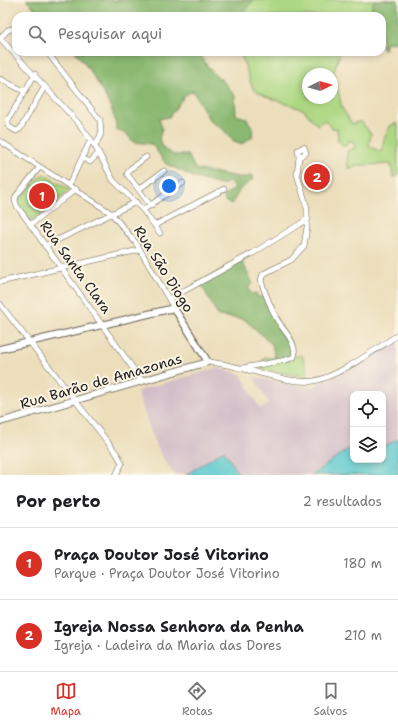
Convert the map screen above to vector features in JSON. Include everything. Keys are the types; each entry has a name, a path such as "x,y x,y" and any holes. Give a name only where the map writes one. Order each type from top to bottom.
{"street":[{"path":"12,29 8,30 0,38 12,51"},
{"path":"17,56 91,139 113,180 136,202 160,233"},
{"path":"50,56 100,120 101,134 96,146"},
{"path":"34,74 7,123 8,126 16,131 20,129 45,86"},
{"path":"0,79 24,91"},
{"path":"69,185 91,139"},
{"name":"Rua São Diogo","path":"0,141 39,168 76,189 111,213 126,230 208,362"},
{"path":"82,158 90,162 98,153"},
{"path":"146,157 128,172 128,176 151,206"},
{"path":"242,368 286,360 294,357 294,346 277,318 261,280 263,274 291,260 301,249 306,236 308,219 307,208 297,174 299,159"},
{"name":"Rua Santa Clara","path":"39,168 20,190 15,200 30,225 104,326 142,381"},
{"path":"138,189 164,171"},
{"path":"143,210 183,183"},
{"path":"30,225 76,189"},
{"path":"155,225 224,189"},
{"path":"45,246 136,202"},
{"path":"169,299 253,253 308,219"},
{"path":"0,282 62,269 139,250"},
{"path":"0,304 122,461 116,475"},
{"path":"0,350 174,308"},
{"path":"208,362 296,380 314,381 352,364 398,335"},
{"name":"Rua Barão de Amazonas","path":"0,422 208,362"}],"shaded area":[{"path":"398,340 398,439 386,445 386,391 350,391 350,449 312,475 239,475 224,450 186,475 184,473 175,475 162,457 154,441 137,391 217,368 241,374 260,409 269,404 254,377 298,386 312,386 355,367"}],"green space":[{"path":"26,0 394,0 385,12 39,12"},
{"path":"26,0 253,0 243,12 39,12"},
{"path":"374,0 398,0 398,45 397,42 386,43 386,12 369,12 371,11"},
{"path":"79,56 203,56 201,57 212,72 224,82 235,96 236,115 246,118 253,128 252,137 242,144 232,140 223,129 210,121 193,91 185,95 169,117 159,119 162,128 159,139 164,149 174,155 188,155 195,169 244,178 252,175 253,179 240,189 232,204 225,201 224,195 235,189 230,182 221,185 195,178 166,164 152,144 133,142 127,134 116,130 116,122 108,101"},
{"path":"241,56 339,56 335,68 302,68 302,104 338,104 338,90 342,108 352,124 361,121 371,134 369,146 381,152 384,139 391,125 398,123 398,176 393,177 391,164 361,165 348,169 347,151 355,148 353,141 348,141 344,147 338,141 337,128 332,128 325,120 317,125 304,110 265,96 253,89"},
{"path":"43,174 70,190 32,221 16,202"},
{"path":"241,259 253,284 248,288 252,294 256,293 259,298 263,296 292,345 293,352 285,358 275,359 272,344 244,319 218,316 200,282"},
{"path":"302,355 309,377 264,370 258,367 265,357 291,361 295,356"}],"water":[{"path":"398,439 398,475 312,475 350,447 350,463 386,463 386,445"},
{"path":"224,450 239,475 186,475"}],"place":[{"name":"Igreja Nossa Senhora da Penha","path":"317,177"},
{"name":"Praça Doutor José Vitorino","path":"42,196"}]}
